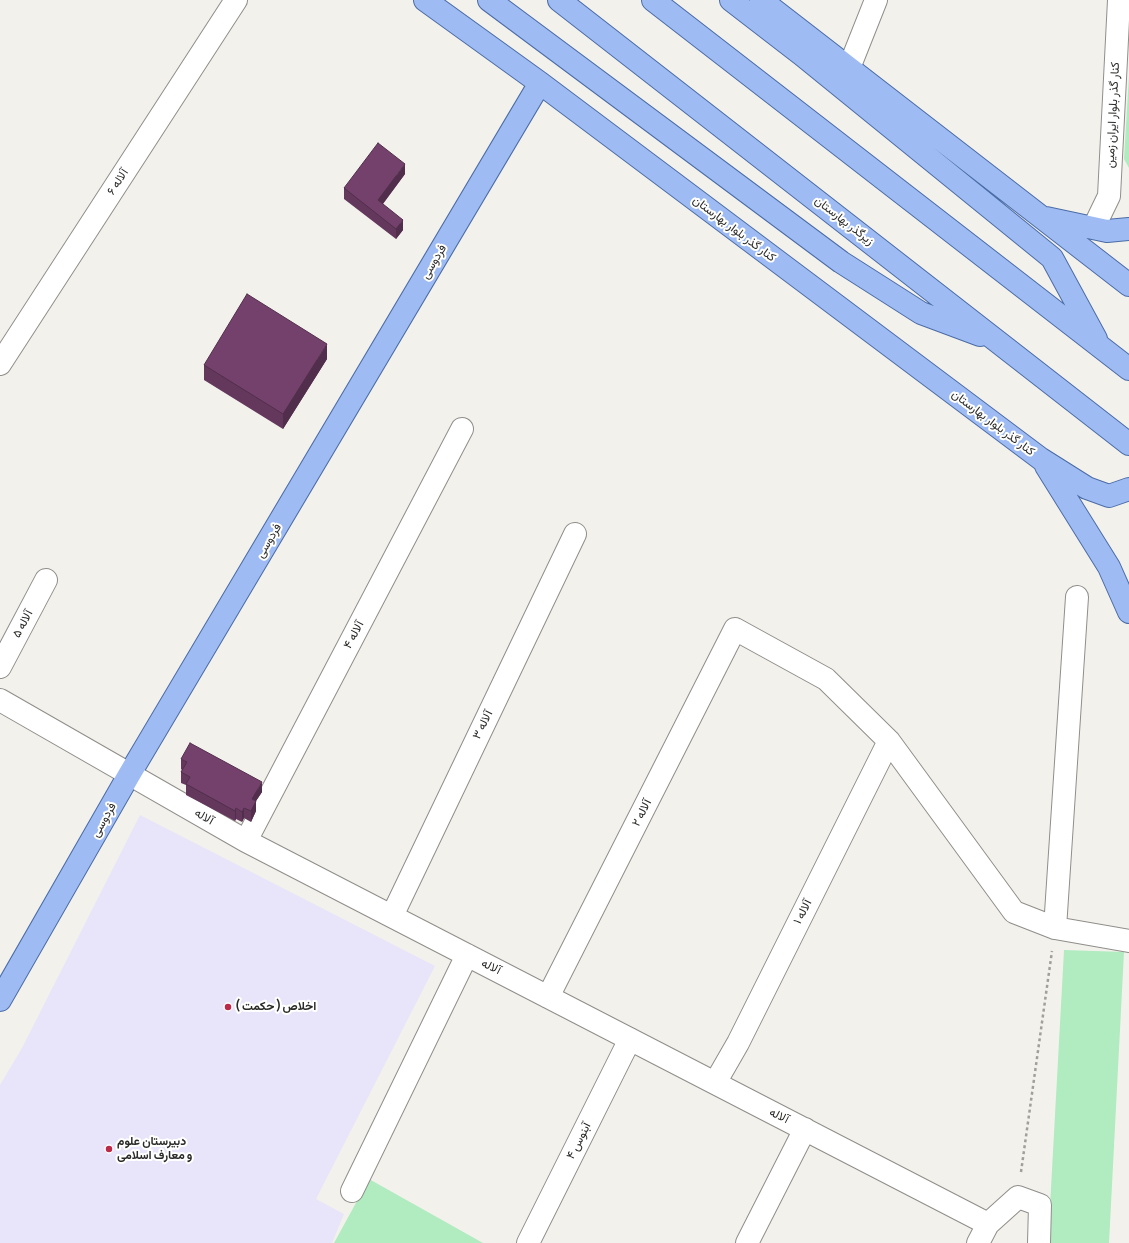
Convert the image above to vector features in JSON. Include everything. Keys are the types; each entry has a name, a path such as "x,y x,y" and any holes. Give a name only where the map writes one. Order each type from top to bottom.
{"main road":[{"name":"کنار گذر بلوار بهارستان","path":"425,0 540,83 1041,459 1087,488 1109,496 1129,489"},
{"path":"489,0 841,262 921,313 999,342"},
{"name":"زیرگذر بهارستان","path":"559,0 1129,444"},
{"path":"653,0 1129,369"},
{"path":"731,0 802,54 1052,258 1099,346"},
{"path":"761,0 1040,217 1129,284"},
{"name":"فردوسی","path":"0,1000 130,775 540,83"},
{"path":"1040,217 1094,227 1107,231 1129,229"},
{"path":"1041,459 1110,567 1129,612"}],"street":[{"name":"آلاله ۶","path":"0,364 236,0"},
{"path":"849,68 876,0"},
{"name":"کنار گذر بلوار ایران زمین","path":"1094,227 1109,196 1119,0"},
{"name":"آلاله ۴","path":"246,841 462,429"},
{"name":"آلاله ۳","path":"392,916 575,534"},
{"name":"آلاله ۵","path":"0,667 46,580"},
{"path":"1055,928 1077,597"},
{"name":"آلاله ۲","path":"548,997 735,629 826,679 889,741"},
{"name":"آلاله","path":"0,700 246,841 988,1224"},
{"path":"889,741 1014,912 1055,928 1129,941"},
{"name":"آلاله ۱","path":"715,1083 738,1042 889,741"},
{"path":"352,1191 467,955"},
{"name":"آبنوس ۴","path":"528,1243 630,1039"},
{"path":"747,1243 805,1129"},
{"path":"978,1243 988,1224 1018,1196 1040,1204 1038,1243"}],"path":[{"path":"1018,1196 1055,928"}],"shaded area":[{"name":"اخلاص ( حکمت )","path":"140,815 435,966 316,1199 344,1214 332,1243 0,1243 0,1085 22,1048"}],"green space":[{"path":"1129,75 1129,168 1124,159"},
{"path":"1064,950 1124,952 1109,1243 1048,1243"},
{"path":"369,1179 483,1243 334,1243"}],"building":[{"path":"378,143 405,164 378,200 403,220 396,229 344,188"},
{"path":"247,294 327,344 283,414 204,365"},
{"path":"190,743 262,782 252,799 256,801 251,811 244,808 242,812 236,808 235,811 186,784 190,777 181,772 187,762 181,759"}],"place":[{"name":"اخلاص ( حکمت )","path":"228,1007"},
{"name":"دبیرستان علوم و معارف اسلامی","path":"109,1149"}]}
